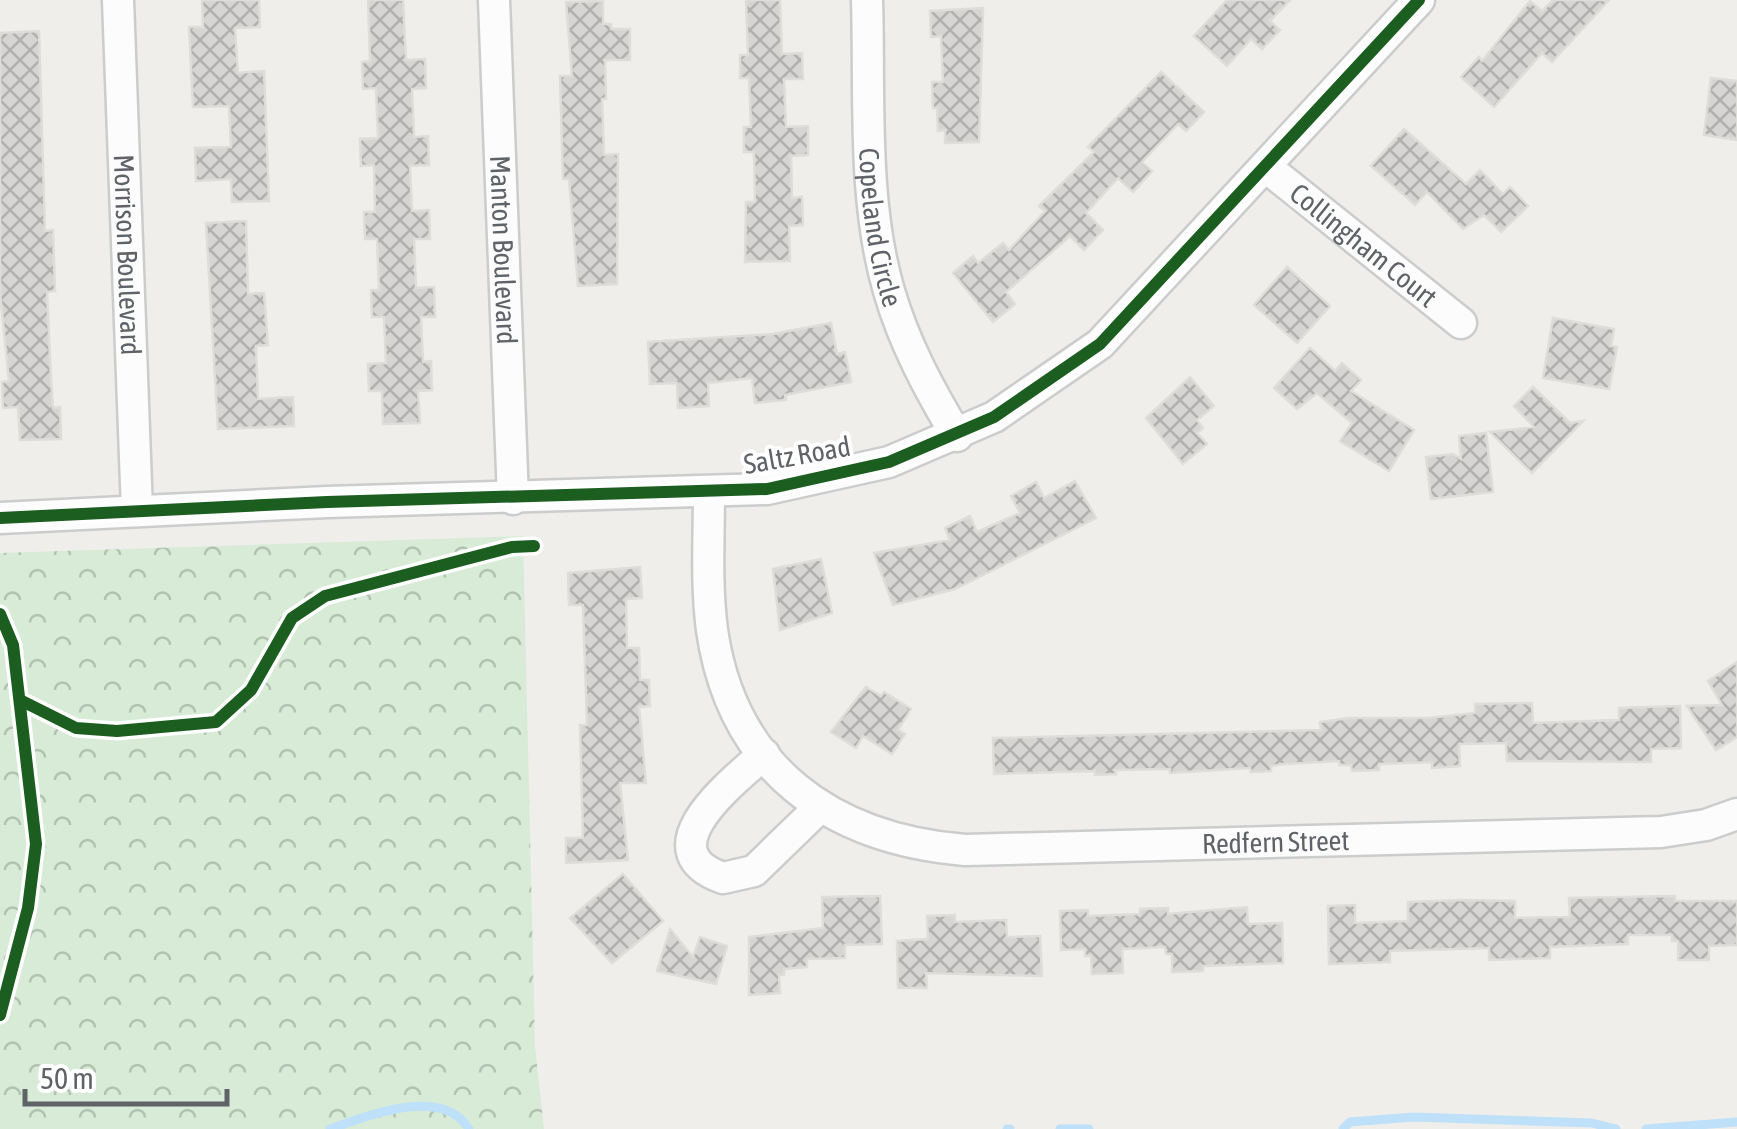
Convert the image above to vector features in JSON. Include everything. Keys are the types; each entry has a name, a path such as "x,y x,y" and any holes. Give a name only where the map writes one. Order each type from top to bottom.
{"street":[{"name":"Morrison Boulevard","path":"118,0 137,511"},
{"name":"Manton Boulevard","path":"494,0 513,499"},
{"name":"Copeland Circle","path":"867,0 874,194 888,287 924,380 956,436"},
{"name":"Saltz Road","path":"0,518 767,489 836,478 956,436 1030,396 1100,344 1420,0"},
{"name":"Collingham Court","path":"1266,167 1461,324"},
{"name":"Redfern Street","path":"708,492 712,632 736,711 764,754 820,806 892,840 964,850 1661,832 1737,814"},
{"path":"764,754 715,798 695,822 692,844 704,867 723,878 754,871 820,806"}],"green space":[{"path":"523,536 535,1046 544,1129 0,1129 0,553"}],"building":[{"path":"202,0 259,0 260,27 235,28 238,73 264,71 269,201 232,202 231,179 196,181 195,148 231,147 229,106 193,107 189,27 203,27"},
{"path":"368,0 403,0 406,60 425,59 426,88 412,89 414,137 428,136 429,165 410,166 412,211 429,210 430,239 414,239 416,288 434,287 435,317 421,317 423,362 431,361 432,390 418,391 420,423 383,424 382,391 369,391 368,364 386,363 384,317 372,317 371,290 379,290 377,239 365,239 364,212 375,212 374,165 361,166 360,139 378,138 376,88 363,89 362,62 370,61"},
{"path":"746,0 780,0 782,54 802,53 803,79 784,79 786,127 808,126 808,155 791,156 792,198 802,197 803,225 789,226 790,261 745,262 746,202 755,202 754,152 744,152 744,127 751,127 749,78 740,78 740,55 748,55"},
{"path":"1227,0 1290,0 1270,21 1280,30 1262,49 1251,39 1227,66 1194,36"},
{"path":"1553,0 1609,0 1552,62 1542,53 1494,107 1461,77 1479,57 1482,61 1530,1 1542,11"},
{"path":"603,1 603,24 611,24 611,29 630,29 630,60 605,60 606,99 602,99 604,155 618,154 617,284 578,286 569,179 563,179 560,76 572,76 566,2"},
{"path":"983,8 979,142 945,143 945,130 938,131 937,108 933,108 932,82 943,82 941,36 931,37 930,11"},
{"path":"39,31 45,231 53,230 55,291 47,292 51,379 53,408 60,407 61,439 20,440 18,407 3,408 2,382 9,381 0,293 0,33"},
{"path":"1161,72 1204,112 1186,131 1178,124 1142,162 1152,171 1133,192 1118,178 1086,213 1103,230 1084,250 1070,236 1006,292 1015,304 993,322 953,273 973,256 978,263 1003,243 1009,250 1045,211 1039,206 1094,152 1088,147"},
{"path":"1711,78 1737,81 1737,140 1704,135"},
{"path":"1404,129 1466,184 1480,170 1503,194 1510,187 1528,206 1501,232 1484,215 1463,229 1427,192 1415,205 1371,166"},
{"path":"246,221 248,294 264,293 268,345 256,346 258,399 293,397 294,426 218,429 206,223"},
{"path":"1287,267 1330,306 1297,343 1254,305"},
{"path":"1553,318 1614,329 1611,346 1617,347 1609,389 1543,378"},
{"path":"831,323 837,354 845,352 851,382 785,395 786,400 755,403 752,378 708,383 709,406 678,408 677,383 650,384 648,342 773,334"},
{"path":"1310,348 1335,371 1342,363 1361,380 1351,391 1414,430 1389,471 1340,441 1352,423 1317,393 1297,409 1274,388"},
{"path":"1190,377 1214,406 1197,420 1203,428 1197,433 1207,444 1183,464 1146,418"},
{"path":"1533,387 1570,423 1583,421 1532,473 1490,432 1534,427 1514,406"},
{"path":"1486,433 1493,492 1431,499 1426,457 1453,454 1461,459 1459,436"},
{"path":"1075,481 1096,518 955,589 893,605 874,553 950,540 945,528 970,516 977,532 1020,513 1011,496 1036,482 1044,498"},
{"path":"821,559 832,613 780,630 773,569"},
{"path":"640,567 642,598 626,599 627,648 639,648 640,680 649,680 650,706 639,707 646,783 620,783 628,860 566,863 566,838 583,838 580,725 587,725 583,605 569,605 568,573"},
{"path":"1737,662 1737,737 1716,750 1687,706 1722,705 1708,681"},
{"path":"866,687 881,696 884,692 911,709 898,730 905,734 892,754 863,736 856,748 831,732"},
{"path":"1532,703 1533,723 1619,720 1619,708 1680,706 1681,748 1651,749 1651,762 1507,761 1506,743 1459,744 1460,766 1432,768 1432,762 1379,764 1379,770 1352,771 1351,765 1339,765 1339,761 1284,764 1271,766 1271,771 1251,772 1250,768 1170,773 1170,769 1115,770 1116,774 1095,775 1095,771 994,774 993,738 1321,730 1320,722 1349,718 1429,718 1475,713 1475,704"},
{"path":"623,874 663,921 612,963 570,918"},
{"path":"880,896 882,944 845,945 845,958 807,959 807,967 784,969 784,975 779,975 780,993 749,995 749,937 823,928 822,897"},
{"path":"1675,896 1675,901 1737,901 1737,945 1709,946 1709,960 1678,960 1678,941 1672,941 1672,935 1628,935 1628,944 1550,947 1550,958 1489,960 1489,948 1390,951 1390,962 1329,964 1328,906 1355,905 1355,923 1408,921 1408,902 1465,900 1515,901 1515,918 1570,917 1569,898"},
{"path":"1247,907 1248,924 1282,923 1283,963 1203,966 1203,971 1172,972 1172,954 1166,954 1165,947 1122,949 1123,973 1092,974 1091,956 1085,956 1085,949 1061,950 1060,911 1088,910 1088,916 1140,914 1140,909 1168,908 1168,914"},
{"path":"955,915 955,922 1006,920 1007,937 1040,936 1042,976 926,973 927,988 898,988 897,941 928,939 927,916"},
{"path":"670,929 693,957 700,937 727,946 716,984 657,971"}],"waterway":[{"path":"330,1129 384,1112 423,1106 457,1116 469,1129"},
{"path":"1343,1129 1350,1122 1413,1117 1592,1123 1616,1129"},
{"path":"1646,1129 1737,1122"},
{"path":"1060,1129 1089,1129"}],"cycle path":[{"path":"0,518 327,502 767,489 889,462 994,417 1100,344 1419,0"},
{"path":"20,700 76,728 117,731 216,722 251,690 292,618 325,596 512,547 534,546"},
{"path":"0,614 13,645 36,844 28,908 0,1015"}]}
